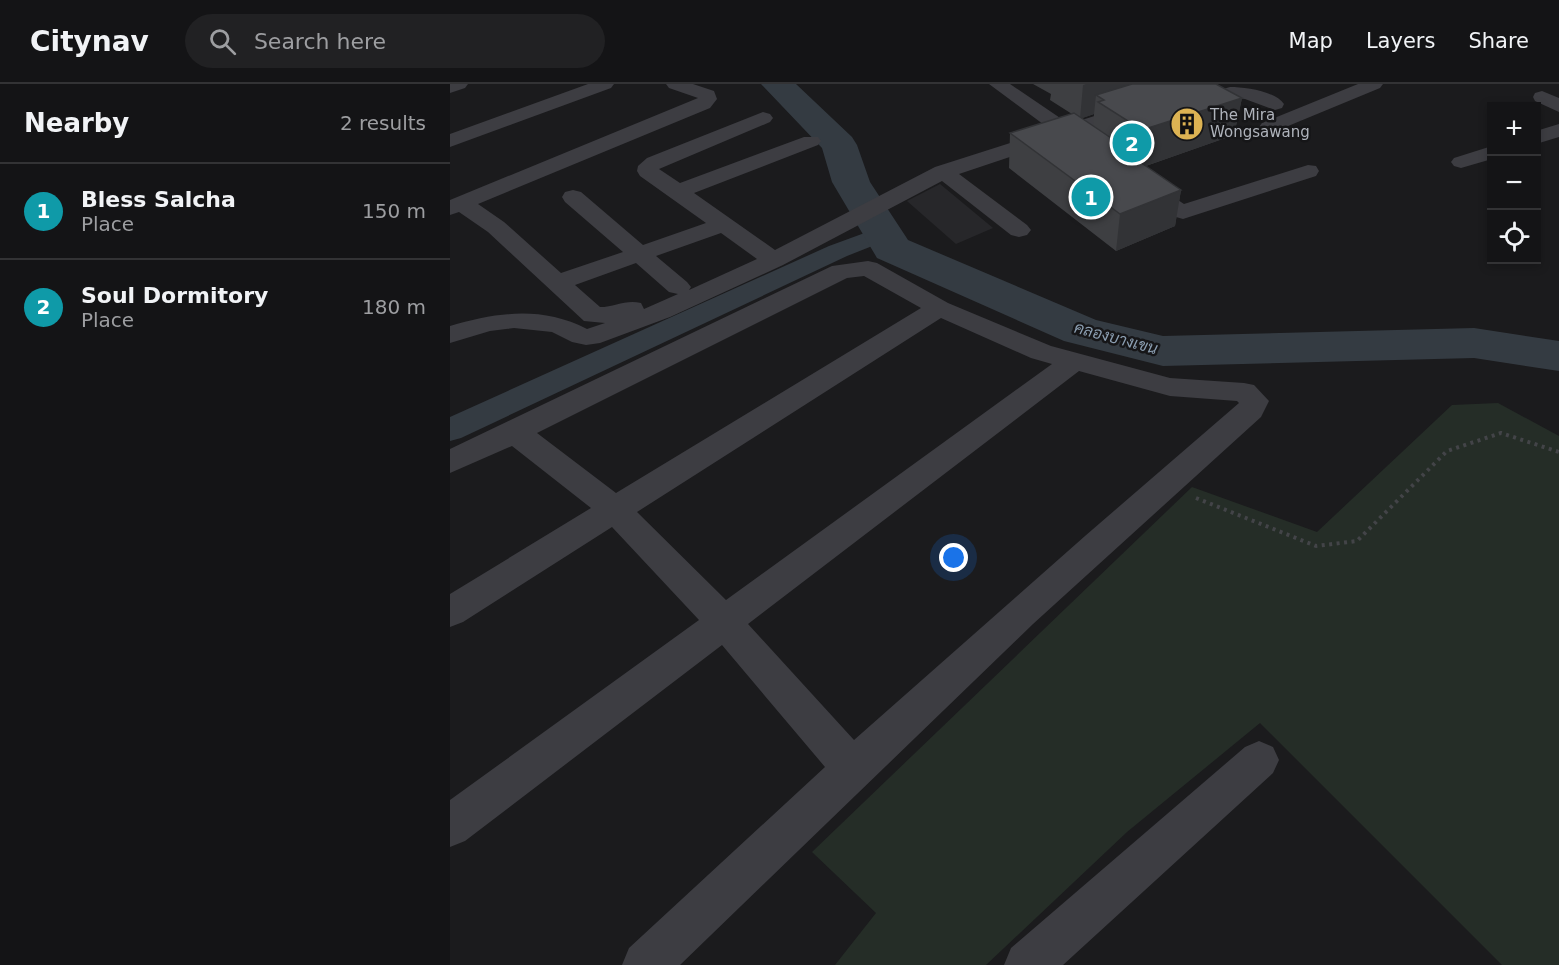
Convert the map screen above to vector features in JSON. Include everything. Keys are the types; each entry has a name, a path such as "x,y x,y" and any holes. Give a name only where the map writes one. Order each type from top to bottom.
{"street":[{"path":"450,87 459,84"},
{"path":"450,141 605,84"},
{"path":"456,205 703,104 708,99 707,95 675,84"},
{"path":"998,84 1094,152"},
{"path":"1230,93 1248,93 1273,105 1330,84"},
{"path":"1269,127 1374,84"},
{"path":"1542,97 1559,106"},
{"path":"450,335 493,321 525,319 560,325 581,337 591,337 661,312 774,260 943,172 1151,105"},
{"path":"763,118 654,162 649,166 648,171 774,260"},
{"path":"1541,136 1559,130"},
{"path":"677,192 811,141"},
{"path":"1461,162 1487,153"},
{"path":"1122,171 1177,210 1184,212 1308,171"},
{"path":"943,172 1019,230"},
{"path":"573,196 678,287"},
{"path":"456,205 496,226 593,315 617,315 747,254"},
{"path":"557,283 723,224"},
{"path":"450,462 841,271 868,268 939,308 1041,352 1170,387 1245,392 1255,401 1251,410 1163,485 852,768 646,965"},
{"path":"450,612 939,308"},
{"path":"450,826 1073,362"},
{"path":"515,432 615,510 725,623 852,768"},
{"path":"1029,965 1259,760"}],"path":[{"path":"1163,485 1316,546 1357,542 1447,451 1502,433 1559,452"}],"shaded area":[{"path":"940,184 993,228 956,244 907,201"},
{"path":"1498,403 1559,436 1559,965 1502,965 1260,723 1127,832 986,965 835,965 876,913 812,852 1192,487 1317,532 1452,405"}],"building":[{"path":"1132,84 1216,84 1242,98 1142,130 1098,102 1104,100 1096,95"},
{"path":"1074,113 1117,142 1112,143 1181,190 1120,214 1010,133"}],"waterway":[{"name":"คลองบางเขน","path":"777,84 839,145 851,182 892,249 1081,331 1163,351 1474,343 1559,356"},
{"path":"450,430 838,251 881,234"}],"place":[{"name":"The Mira Wongsawang","path":"1187,124"},
{"name":"Soul Dormitory","path":"1132,143"},
{"name":"Bless Salcha","path":"1091,197"}]}
